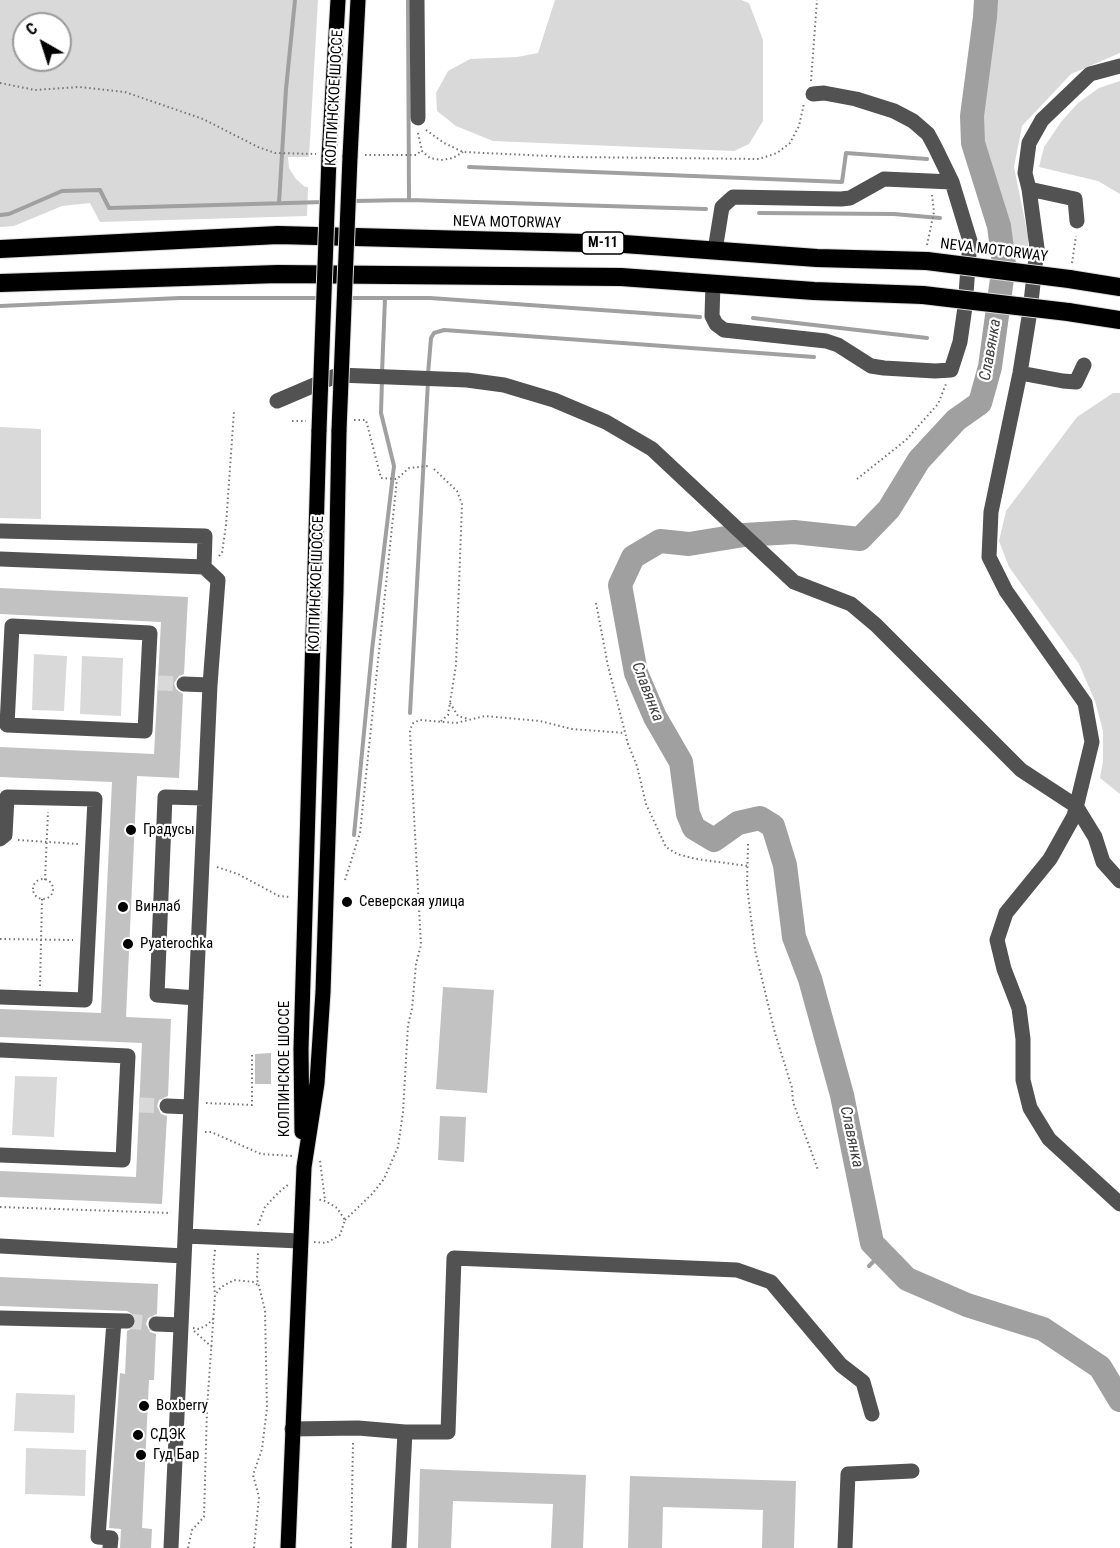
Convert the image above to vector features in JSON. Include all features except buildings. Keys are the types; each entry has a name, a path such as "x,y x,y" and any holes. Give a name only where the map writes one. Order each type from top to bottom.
{"highway":[{"name":"NEVA MOTORWAY","path":"0,249 278,235 624,243 817,258 927,254 1120,287"},
{"path":"0,283 278,274 621,277 814,291 923,295 1120,320"}],"main road":[{"name":"КОЛПИНСКОЕ ШОССЕ","path":"288,1548 302,1197 300,1049 319,430 323,155 338,0"},
{"name":"КОЛПИНСКОЕ ШОССЕ","path":"300,1162 317,1083 323,992 339,430 356,156 358,0"}],"street":[{"path":"417,0 418,118"},
{"path":"1120,66 1090,74 1042,120 1029,143 1024,173 1029,189 1037,248 1020,373 992,512 989,557 1006,591 1085,703 1092,742 1074,816 1050,859 1006,913 997,939 1004,969 1019,1008 1023,1039 1023,1080 1029,1108 1049,1138 1120,1204"},
{"path":"713,284 712,316 716,324 724,330 826,341 838,345 871,366 884,369 951,370 960,342 970,241 952,182 928,134 913,121 894,111 856,99 824,93 813,94"},
{"path":"715,250 722,207 733,197 841,199 850,198 884,179 952,182"},
{"path":"1029,189 1075,199 1077,227"},
{"path":"1020,373 1076,382 1084,365"},
{"path":"277,400 338,375 468,380 504,385 554,400 606,422 652,449 735,524 794,582 851,604 876,625 1021,770 1076,806 1095,837 1103,861 1120,881"},
{"path":"0,531 205,536 204,567"},
{"path":"0,559 204,567 218,580 210,685 171,1548"},
{"path":"12,626 150,633 153,683 145,731 7,724 12,626"},
{"path":"184,684 210,685"},
{"path":"0,839 5,834 7,796 95,799 85,1000 0,996"},
{"path":"196,998 157,994 165,797 205,798"},
{"path":"0,1050 128,1056 132,1104 123,1160 0,1155"},
{"path":"167,1106 191,1105"},
{"path":"185,1236 300,1241"},
{"path":"0,1246 184,1256"},
{"path":"292,1429 354,1428 405,1432 448,1432 454,1258 737,1270 771,1282 841,1365 863,1382 872,1414"},
{"path":"0,1318 121,1321 98,1537 111,1538 110,1548"},
{"path":"156,1324 181,1325"},
{"path":"399,1548 405,1432"},
{"path":"845,1548 848,1474 912,1471"}],"path":[{"path":"418,118 423,128 463,152 571,157 759,159 777,153 790,143 799,126 804,102 813,94 810,76 816,0"},
{"path":"0,83 35,90 79,87 125,92 203,119 249,143 275,153 323,155"},
{"path":"418,118 418,139 422,151 430,158 441,160 453,158 463,152"},
{"path":"356,156 405,156 416,155 422,151"},
{"path":"927,254 934,212 931,181"},
{"path":"1072,260 1077,227"},
{"path":"857,479 919,427 938,404 951,370"},
{"path":"204,567 222,553 234,411"},
{"path":"388,478 395,479 410,468 428,466"},
{"path":"434,469 458,491 462,504 458,562 458,632 448,715 440,722"},
{"path":"345,880 360,833 395,479"},
{"path":"596,603 608,666 628,744 637,766 646,804 666,847 677,854 696,859 748,866"},
{"path":"450,703 458,716 472,720"},
{"path":"300,1241 326,1243 340,1235 345,1220 384,1179 398,1147 403,1112 408,1025 412,1009 416,964 421,945 410,732 412,724 416,721 456,723 485,716 540,721 573,729 625,733"},
{"path":"45,880 49,798"},
{"path":"0,839 93,845"},
{"path":"748,844 747,886 761,979 787,1068 793,1102 818,1170"},
{"path":"202,862 238,874 279,896 293,897"},
{"path":"42,879 45,880 54,887 52,895 45,900 38,898 33,891 35,884 42,879"},
{"path":"39,998 42,899"},
{"path":"0,939 88,940"},
{"path":"191,1105 252,1105 252,1053"},
{"path":"190,1132 211,1132 261,1154 300,1162"},
{"path":"320,1160 325,1201"},
{"path":"254,1548 259,1497 254,1475 262,1449 267,1408 266,1310 257,1279 258,1222 266,1207 278,1193 295,1180"},
{"path":"302,1197 325,1201 337,1208 345,1220"},
{"path":"0,1207 181,1213"},
{"path":"188,1548 192,1530 204,1517 207,1408 215,1295 213,1272 217,1237"},
{"path":"215,1295 221,1287 234,1280 254,1282 261,1288"},
{"path":"212,1347 190,1328 199,1329 213,1318"},
{"path":"351,1548 354,1428"}],"shaded area":[{"path":"0,0 318,0 309,157 288,157 289,168 296,179 308,187 307,216 100,222 90,203 62,206 14,226 0,227"},
{"path":"555,0 741,0 749,3 763,40 763,121 749,144 734,151 493,141 456,126 437,111 436,93 448,71 470,59 517,57 538,53"},
{"path":"996,0 1120,0 1120,53 1071,74 1022,126 1014,167 1028,236 1028,253 1005,251 1004,226 979,135"},
{"path":"1120,81 1120,194 1098,181 1039,167 1044,147 1061,122 1078,103 1099,88"},
{"path":"1113,393 1120,393 1120,794 1100,778 1103,761 1103,731 1095,701 1079,664 1009,567 999,541 1006,511 1077,417"},
{"path":"0,427 41,429 41,519 0,518"},
{"path":"34,654 67,656 64,711 32,710"},
{"path":"82,656 123,658 121,716 80,714"},
{"path":"15,1076 57,1077 54,1137 12,1135"},
{"path":"16,1393 75,1395 74,1433 14,1431"},
{"path":"26,1448 86,1450 85,1496 25,1494"}],"waterway":[{"path":"279,203 286,89 295,0"},
{"path":"408,0 409,200"},
{"name":"Славянка","path":"986,0 972,116 973,143 999,226 1004,264 990,367 980,403 956,420 919,460 889,509 860,539 794,532 744,535 689,544 660,541 633,557 620,585 636,673 655,717 681,762 688,814 694,828 714,840 738,823 760,818 773,826 785,865 794,937 810,979 842,1095 872,1243 907,1279 967,1305 1043,1329 1100,1367 1120,1400"},
{"path":"469,167 842,182 846,153 927,159"},
{"path":"0,215 9,214 62,191 100,190 109,208 324,202"},
{"path":"353,201 409,200 706,209"},
{"path":"759,213 894,214 940,218"},
{"path":"0,306 180,298 320,298"},
{"path":"349,298 430,298 700,317"},
{"path":"382,373 385,298"},
{"path":"753,318 927,338"},
{"path":"428,374 431,338 434,333 444,330 814,357"},
{"path":"354,835 372,650 394,466 381,413 382,380"},
{"path":"410,713 428,381"},
{"path":"869,1266 882,1253"}],"tunnel":[{"path":"158,683 184,684"},
{"path":"139,1105 167,1106"},
{"path":"127,1321 156,1324"}],"place":[{"name":"Градусы","path":"131,830"},
{"name":"Северская улица","path":"347,902"},
{"name":"Винлаб","path":"123,907"},
{"name":"Pyaterochka","path":"128,944"},
{"name":"Boxberry","path":"144,1406"},
{"name":"СДЭК","path":"138,1435"},
{"name":"Гуд Бар","path":"141,1455"}]}
